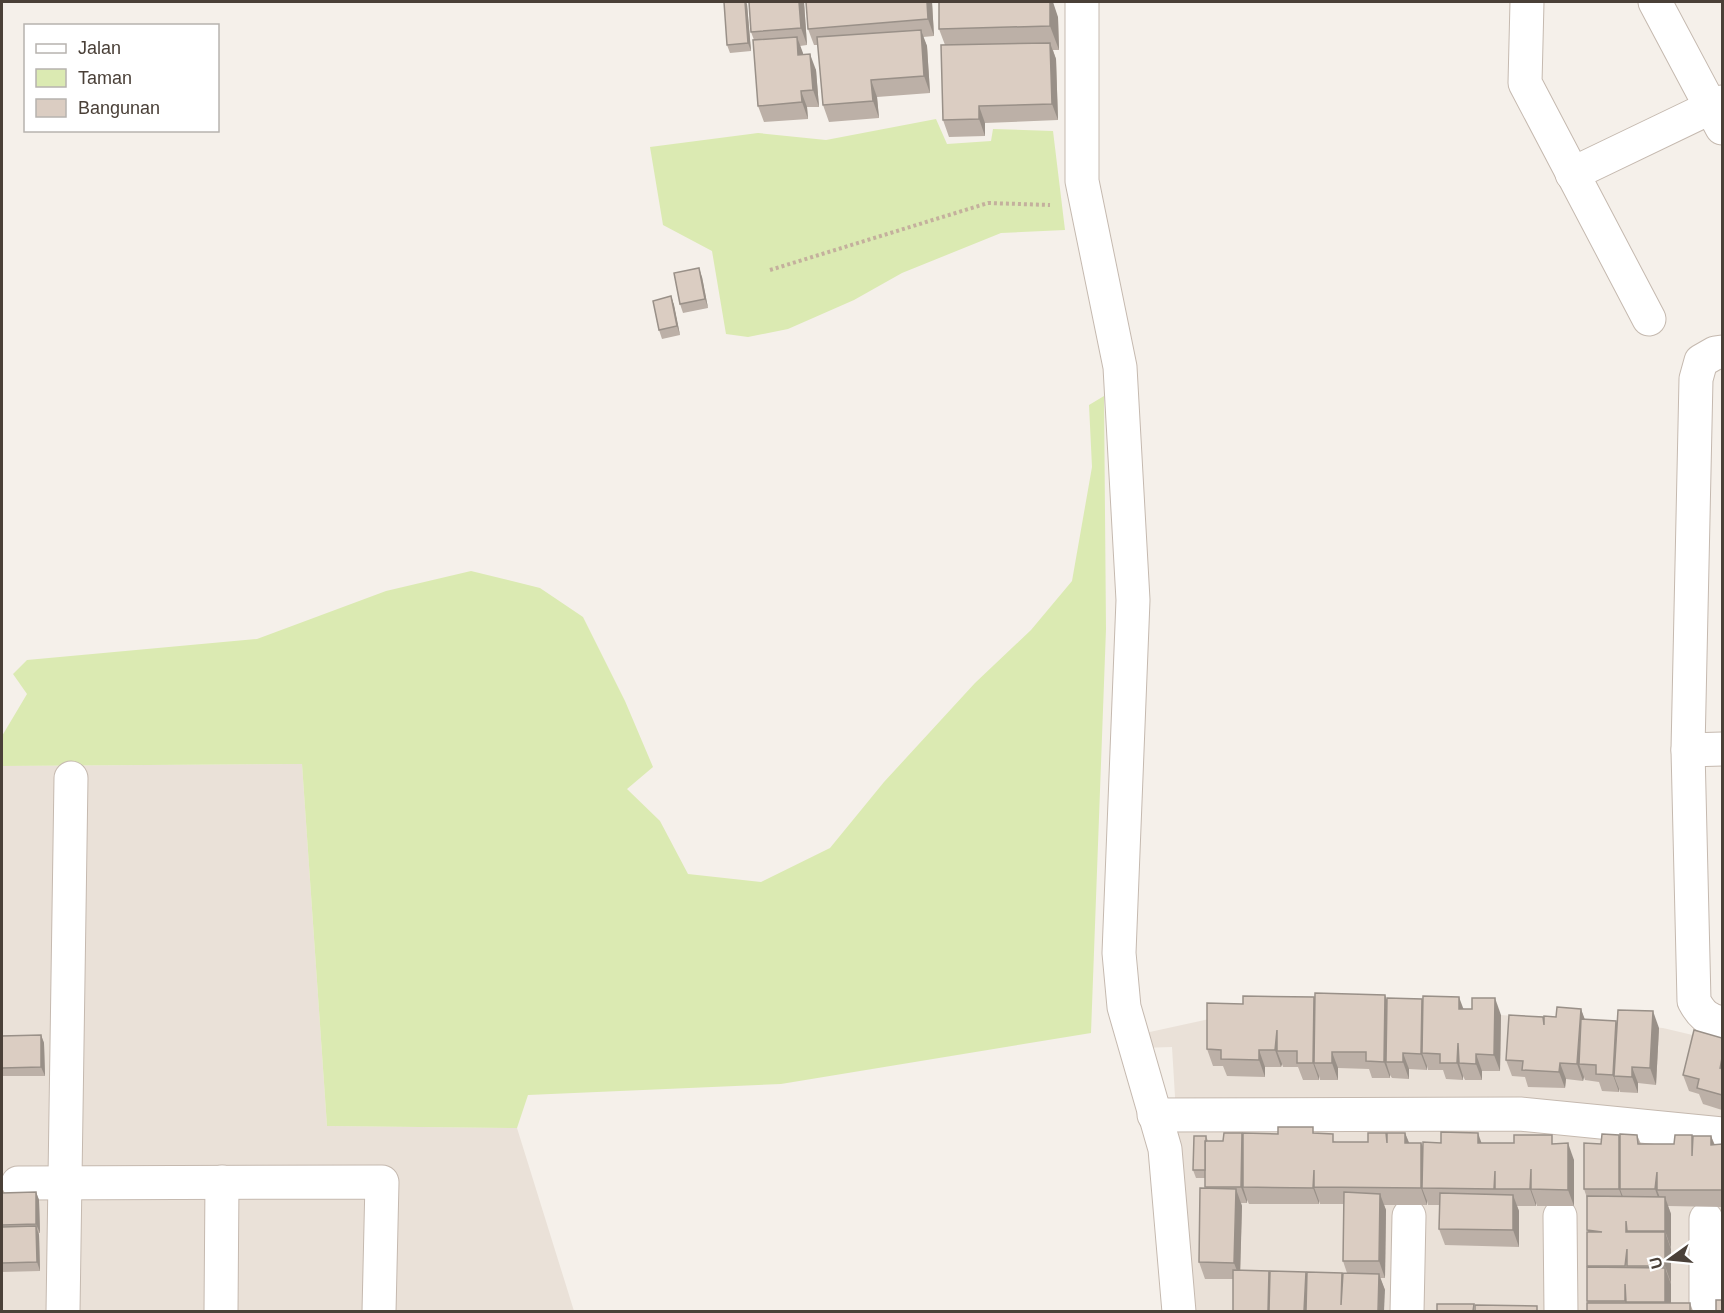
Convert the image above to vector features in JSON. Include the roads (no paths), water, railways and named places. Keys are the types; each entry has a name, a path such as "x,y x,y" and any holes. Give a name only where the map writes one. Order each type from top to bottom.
{"street":[{"path":"1082,2 1082,181 1120,368 1133,600 1119,952 1124,1007 1165,1149 1179,1311"},
{"path":"1527,2 1525,83 1649,319"},
{"path":"1572,174 1719,112 1655,2"},
{"path":"1722,352 1715,353 1701,361 1696,379 1688,750 1694,1000 1700,1013 1713,1021 1722,1023"},
{"path":"1688,750 1722,749"},
{"path":"63,1311 71,778"},
{"path":"1154,1115 1520,1114 1722,1134"},
{"path":"221,1311 222,1182"},
{"path":"18,1183 382,1182 379,1311"},
{"path":"1407,1311 1408,1216"},
{"path":"1560,1216 1561,1311"},
{"path":"1706,1219 1706,1311"}]}
